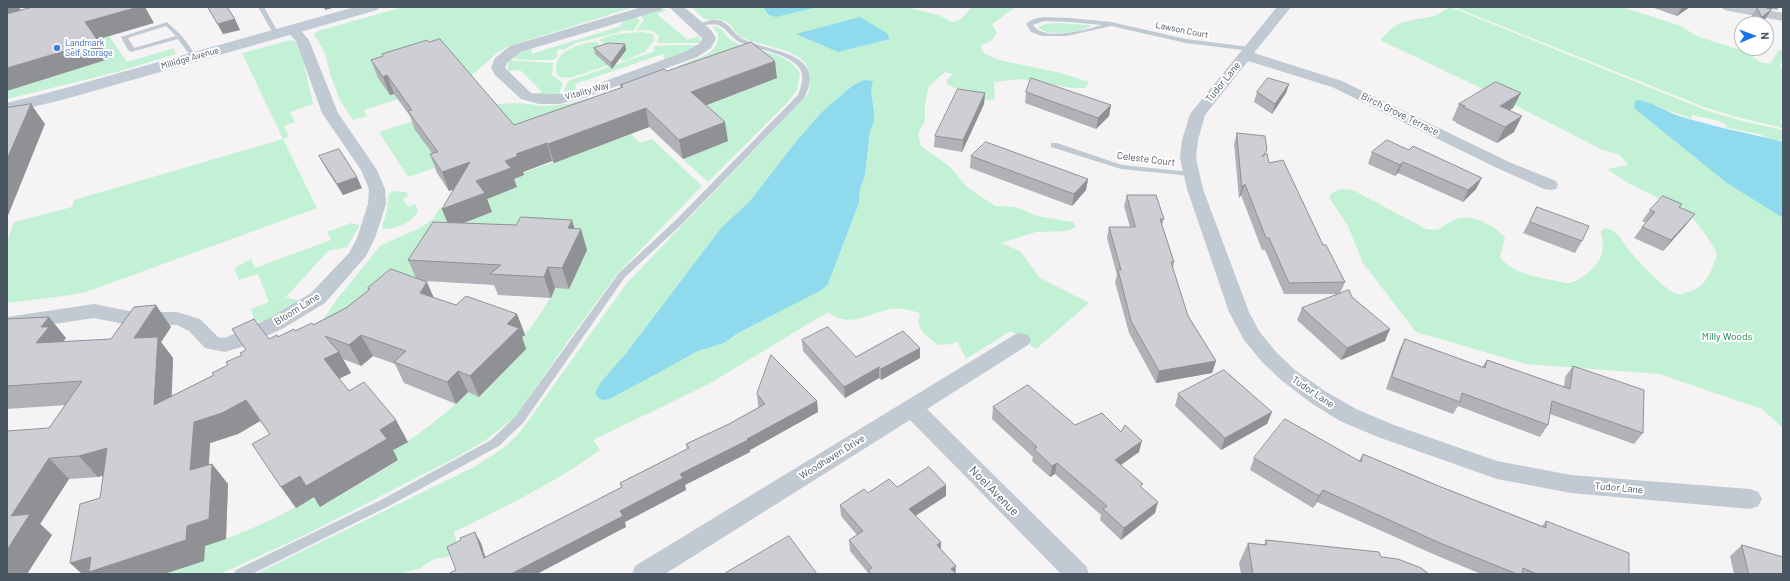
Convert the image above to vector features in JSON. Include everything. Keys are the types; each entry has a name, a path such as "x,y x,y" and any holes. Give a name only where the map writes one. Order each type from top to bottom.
{"street":[{"name":"Millidge Avenue","path":"7,108 71,92 372,7"},
{"name":"Vitality Way","path":"656,7 515,49 500,61 498,68 500,72 526,96 548,99 571,97 665,65 700,50 706,45 709,38 706,33 676,7"},
{"name":"Tudor Lane","path":"1284,7 1198,114 1190,140 1188,158 1190,174 1239,312 1251,335 1269,357 1288,375 1318,397 1344,412 1386,431 1456,457 1497,470 1570,484 1750,499"},
{"path":"1729,7 1783,17"},
{"name":"Bloom Lane","path":"7,324 94,311 135,319 178,319 189,321 196,325 212,343 225,345 275,324 318,298 357,256 366,238 377,204 377,189 369,170 330,113 302,40 284,32"},
{"name":"Birch Grove Terrace","path":"1247,52 1337,84 1503,165 1550,185"},
{"name":"Woodhaven Drive","path":"644,574 1021,340"},
{"name":"Noel Avenue","path":"912,408 1077,574"}],"lane":[{"path":"262,7 284,32"},
{"name":"Lawson Court","path":"1112,24 1074,34 1053,35 1034,31 1029,24 1033,21 1052,19 1112,24 1186,41 1247,52"},
{"path":"240,574 385,503 495,443 519,420 622,275 680,221 801,96 806,83 806,72 797,62 782,53 738,39 721,23 711,22 697,25"},
{"path":"180,37 134,50 131,50 124,38 126,35 167,24 180,37 194,57"},
{"name":"Celeste Court","path":"1054,144 1121,167 1190,174"}],"green space":[{"path":"403,7 634,7 509,46 497,53 470,77 378,77 390,95 394,94 398,99 364,110 367,116 353,120 340,100 331,77 325,53 314,34 318,31"},
{"path":"692,7 905,7 938,15 952,22 960,20 972,7 1016,7 992,24 997,33 991,41 981,45 985,54 999,60 1061,73 1089,82 1085,88 1072,88 1020,79 994,82 995,99 988,100 970,96 947,84 947,80 953,74 945,72 929,86 925,104 925,121 918,134 921,146 950,167 967,187 995,206 1016,207 1037,216 1073,222 1076,227 1067,231 1036,232 1001,243 1020,251 1040,278 1089,303 1036,349 1011,331 966,359 957,341 952,344 938,345 926,335 920,326 920,313 904,309 891,309 849,320 835,317 828,312 707,385 593,440 600,450 583,462 529,494 454,532 456,540 455,552 447,557 434,559 419,569 396,574 256,574 476,466 506,446 521,431 627,283 808,94 810,78 808,67 801,59 791,53 741,37 727,22 704,18 700,16","holes":["864,80 872,81 871,87 874,118 870,131 865,176 860,189 859,203 828,284 822,290 738,333 724,343 698,351 639,382 622,393 610,399 603,400 601,382 627,352 721,228 750,201 798,139 823,111 852,86"]},
{"name":"Milly Woods","path":"1450,7 1708,111 1746,122 1783,130 1783,142 1759,134 1725,127 1727,125 1714,120 1692,115 1692,119 1654,105 1635,109 1727,182 1783,218 1783,428 1762,409 1659,374 1526,364 1416,332 1363,263 1348,226 1329,197 1334,192 1342,189 1353,190 1426,229 1436,230 1454,220 1461,218 1481,221 1500,232 1505,237 1500,257 1505,263 1520,272 1565,283 1570,283 1582,278 1597,263 1603,250 1601,231 1605,228 1614,231 1644,267 1665,287 1676,294 1694,290 1700,286 1707,278 1717,255 1713,246 1696,221 1689,214 1628,183 1607,169 1628,165 1620,155 1603,150 1485,90 1382,41 1381,39 1393,27 1403,22 1435,16"},
{"path":"1454,7 1622,7 1678,25 1699,37 1734,48 1734,56 1751,56 1760,62 1770,64 1779,50 1783,51 1783,60 1779,65 1783,70 1783,118 1780,122 1783,125 1783,128 1707,108"},
{"path":"659,8 667,10 657,14 688,40 698,36 700,38 700,43 657,43 659,37 655,32 646,30 636,31 644,20 639,14"},
{"path":"634,15 640,21 633,31 620,30 620,32 576,43 563,50 559,49 556,53 559,54 554,60 527,60 511,58 516,54 532,47 531,54 621,26 622,19"},
{"path":"1059,23 1092,26 1064,33 1049,32 1038,27 1046,24"},
{"path":"712,26 720,29 734,42 779,56 787,60 800,73 797,90 787,103 708,182 683,159 728,140 694,110 777,78 676,69 681,65 709,53 714,48 717,42 718,34"},
{"path":"641,32 653,34 654,40 645,52 624,61 618,58 599,40 611,35"},
{"path":"109,36 127,62 171,49 174,49 176,54 117,72 7,99 7,91 109,59 96,40"},
{"path":"291,40 296,42 303,60 313,104 290,112 295,122 284,126 289,137 283,139 242,53"},
{"path":"597,42 605,50 598,56 602,60 611,60 616,63 569,78 557,75 556,67 561,55 579,45"},
{"path":"696,45 693,49 665,61 663,54 575,84 576,92 563,94 568,81 653,52 655,49 653,48 655,46"},
{"path":"509,60 553,63 552,75 563,83 559,94 533,94 542,92 520,70 509,71 507,69"},
{"path":"470,95 497,104 520,103 544,106 566,104 584,100 603,100 533,139"},
{"path":"413,121 416,130 429,149 442,145 443,165 408,177 379,132"},
{"path":"631,134 640,143 652,139 702,186 618,273 573,334 516,416 486,440 455,458 305,535 220,574 165,574 204,561 205,546 261,524 314,497 321,507 399,460 392,451 432,424 468,392 480,397 526,349 515,345 527,332 547,304 555,288 569,289 587,249 575,249 462,223 492,212 484,200 518,187 512,180 524,175 523,173"},
{"path":"283,139 317,208 86,292 7,303 7,241 14,222 72,207 74,200"},
{"path":"394,191 406,192 409,196 403,199 408,207 415,204 418,211 416,215 408,222 394,228 384,229 382,227 387,210 389,194"},
{"path":"466,198 418,278 406,286 317,329 337,299 381,245 420,228 433,219 440,208"},
{"path":"351,223 360,225 347,247 328,251 286,297 300,301 264,322 254,321 251,309 269,302 258,274 239,280 235,271 236,267 251,259 255,268 331,240 327,232"}],"water":[{"path":"763,7 818,7 776,17 769,15"},
{"path":"860,17 887,33 890,39 838,52 796,34"},
{"path":"864,80 873,81 872,94 874,112 873,125 870,131 865,176 860,189 859,203 828,284 822,290 738,333 724,343 698,351 610,399 603,400 598,398 595,393 601,382 627,352 721,228 750,201 798,139 823,111 852,86"},
{"path":"1636,100 1647,102 1694,121 1783,142 1783,218 1727,183 1635,109 1634,104"}],"building":[{"path":"33,7 138,7 85,22 98,41 7,68 7,14"},
{"path":"208,7 227,7 235,19 218,24"},
{"path":"1757,7 1772,9 1763,16 1762,16"},
{"path":"440,39 514,125 623,87 620,85 664,69 667,71 751,42 775,61 691,92 725,122 679,140 646,108 548,144 547,143 516,154 518,156 505,161 511,168 476,181 485,193 442,209 470,162 442,172 430,154 438,152 408,111 412,110 387,75 383,77 371,60 383,56 382,54 427,40 429,42"},
{"path":"609,43 625,44 611,63 594,48"},
{"path":"1031,78 1111,105 1098,118 1026,92"},
{"path":"1268,78 1289,84 1275,104 1257,92"},
{"path":"1496,82 1521,93 1500,106 1522,116 1505,127 1459,104"},
{"path":"958,89 985,93 963,140 935,136"},
{"path":"31,104 7,159 7,108"},
{"path":"1237,133 1265,136 1267,150 1262,157 1267,153 1269,163 1283,160 1323,245 1326,245 1345,282 1289,283 1269,238 1266,238 1245,184 1242,187"},
{"path":"1387,140 1409,150 1413,146 1482,178 1468,190 1403,162 1400,165 1372,152"},
{"path":"986,142 1088,179 1074,194 971,156"},
{"path":"339,149 357,177 337,184 319,156"},
{"path":"1127,195 1156,195 1164,219 1160,219 1174,262 1171,262 1188,316 1216,361 1159,371 1131,321 1118,270 1121,270 1109,227 1135,227"},
{"path":"1663,196 1682,204 1679,207 1695,214 1671,240 1642,227 1655,212 1650,210"},
{"path":"1537,207 1589,226 1582,241 1530,222"},
{"path":"521,217 572,220 568,228 581,229 562,268 548,267 544,277 490,274 501,265 408,260 433,222 516,225"},
{"path":"391,269 427,282 420,293 456,305 466,296 517,314 507,324 519,328 470,376 458,371 447,382 394,362 406,351 361,335 349,345 325,336 339,352 324,359 349,391 364,382 396,420 380,430 387,439 306,486 300,476 281,487 252,444 270,434 246,400 222,413 194,422 190,470 212,464 209,519 187,526 186,540 89,572 91,557 70,563 80,504 100,498 107,448 79,456 49,458 11,516 30,514 7,550 7,431 49,428 82,381 7,386 7,319 49,317 41,327 49,327 36,343 111,339 134,307 156,305 134,338 158,337 154,405 214,375 212,373 228,365 226,362 242,355 240,353 246,350 232,329 254,319 269,339 277,335 278,337 294,329 295,331 312,323 313,325 346,308 370,289 368,288"},
{"path":"1349,290 1352,297 1390,329 1347,348 1302,308"},
{"path":"828,327 856,357 903,331 920,348 881,369 879,367 844,387 802,340"},
{"path":"1405,339 1485,368 1487,360 1570,389 1573,366 1644,390 1643,433 1552,401 1548,425 1462,393 1460,402 1392,377"},
{"path":"771,355 817,401 747,439 748,440 680,474 683,478 620,511 623,516 511,574 448,574 456,570 447,547 461,540 460,538 475,532 484,558 622,487 620,483 689,448 686,444 729,424 765,404 757,394"},
{"path":"1224,370 1272,412 1225,438 1178,394"},
{"path":"1028,385 1075,425 1102,413 1121,432 1125,425 1142,441 1115,460 1143,484 1140,486 1158,502 1124,528 1103,509 1107,506 1057,463 1052,466 1034,449 1037,447 993,407"},
{"path":"1285,419 1361,462 1363,454 1436,485 1546,528 1546,521 1629,553 1629,574 1537,574 1523,568 1522,574 1517,574 1440,543 1323,490 1319,496 1254,458"},
{"path":"929,467 946,485 909,509 941,542 937,545 956,566 951,569 957,574 871,574 868,570 872,568 849,540 863,531 840,505 864,489 868,493 889,479 897,487"},
{"path":"789,536 817,574 724,574"},
{"path":"1266,540 1379,552 1381,557 1398,559 1421,568 1429,574 1253,574 1248,543 1266,545"},
{"path":"1742,545 1783,557 1783,574 1749,574"}],"place":[{"name":"Landmark Self Storage","path":"57,48"}]}
